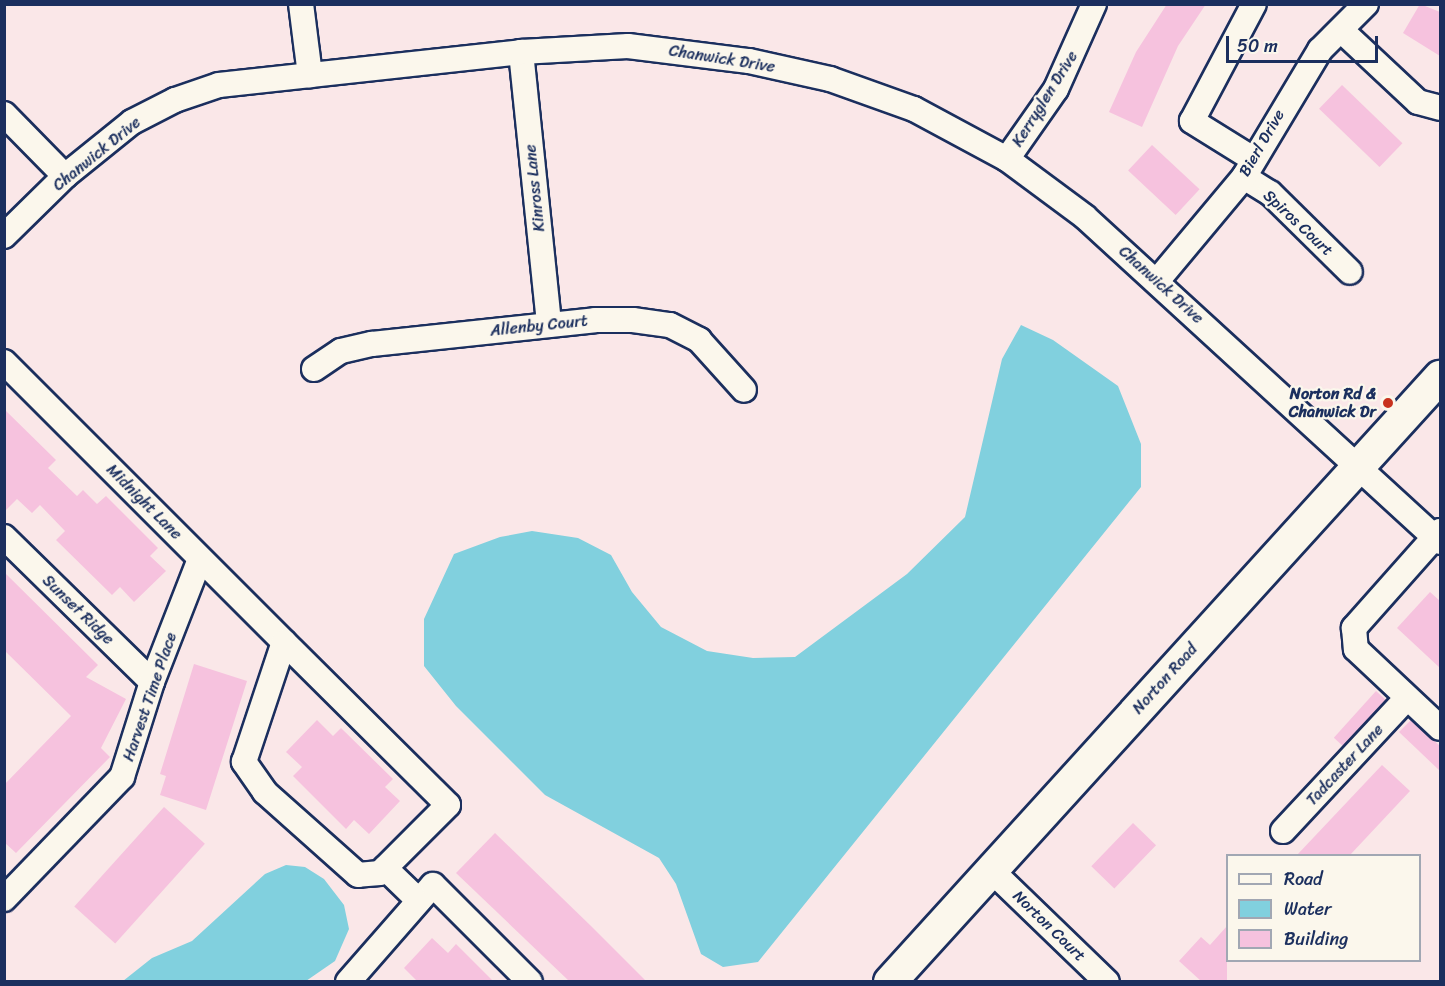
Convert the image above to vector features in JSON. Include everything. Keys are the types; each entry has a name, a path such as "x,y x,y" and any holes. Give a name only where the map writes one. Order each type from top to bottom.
{"main road":[{"name":"Norton Road","path":"890,981 1440,377"}],"street":[{"path":"302,4 309,75"},
{"name":"Kerryglen Drive","path":"1007,159 1056,89 1094,4"},
{"name":"Spiros Court","path":"1254,4 1192,121 1248,168 1350,272"},
{"path":"1350,14 1418,102 1440,108"},
{"name":"Bierl Drive","path":"1157,281 1248,168 1320,50 1350,14"},
{"name":"Chanwick Drive","path":"4,236 66,176 132,122 175,100 219,85 521,52 628,46 760,63 830,79 914,109 1007,159 1085,217 1439,537"},
{"name":"Kinross Lane","path":"521,52 549,325"},
{"path":"4,114 66,176"},
{"name":"Allenby Court","path":"314,369 341,351 372,344 605,320 670,325 699,340 744,390"},
{"name":"Midnight Lane","path":"4,362 448,805 385,868"},
{"name":"Sunset Ridge","path":"4,537 152,682"},
{"path":"1439,537 1354,628 1356,649 1440,728"},
{"name":"Harvest Time Place","path":"6,892 122,777 152,682 200,559"},
{"path":"284,642 244,762 265,792 358,875 369,877 385,868 426,893 530,981"},
{"name":"Tadcaster Lane","path":"1283,831 1407,698"},
{"name":"Norton Court","path":"991,870 1107,981"},
{"path":"354,979 426,893"}],"water":[{"path":"1021,325 1053,340 1118,386 1141,444 1141,487 758,962 723,967 701,954 676,884 659,858 545,795 456,706 424,666 424,619 454,554 500,537 532,531 578,538 611,555 632,592 661,627 707,651 753,658 795,657 907,574 965,517 1002,359"},
{"path":"286,865 305,867 324,879 344,905 349,929 335,961 306,981 123,981 152,958 192,941 265,874"}],"building":[{"path":"1167,4 1206,4 1178,46 1142,127 1109,112 1136,52"},
{"path":"1420,4 1440,12 1440,56 1403,33"},
{"path":"1342,85 1402,143 1380,167 1319,109"},
{"path":"1152,145 1200,189 1176,215 1128,171"},
{"path":"4,409 56,460 48,468 77,496 83,490 97,504 106,496 158,548 150,556 166,571 134,602 120,587 112,595 56,540 65,531 40,505 32,513 17,499 4,512"},
{"path":"4,572 98,665 86,677 126,699 101,748 110,757 16,853 4,842 4,785 71,716 4,650"},
{"path":"1430,592 1440,601 1440,668 1397,628"},
{"path":"194,664 247,681 206,810 160,795 166,776 160,774"},
{"path":"1376,691 1386,700 1344,747 1334,738"},
{"path":"317,720 333,736 341,728 393,779 385,787 400,801 369,834 354,820 346,829 293,776 302,767 286,752"},
{"path":"1411,720 1440,746 1440,771 1399,732"},
{"path":"1382,765 1410,791 1351,854 1298,854"},
{"path":"164,807 205,844 115,943 74,907"},
{"path":"1133,823 1156,845 1114,888 1091,866"},
{"path":"495,833 646,981 569,981 456,873"},
{"path":"1226,927 1227,981 1201,981 1179,961 1201,937 1210,945"},
{"path":"432,938 448,953 456,944 493,981 417,981 404,968"}],"place":[{"name":"Norton Rd & Chanwick Dr","path":"1388,403"}]}
